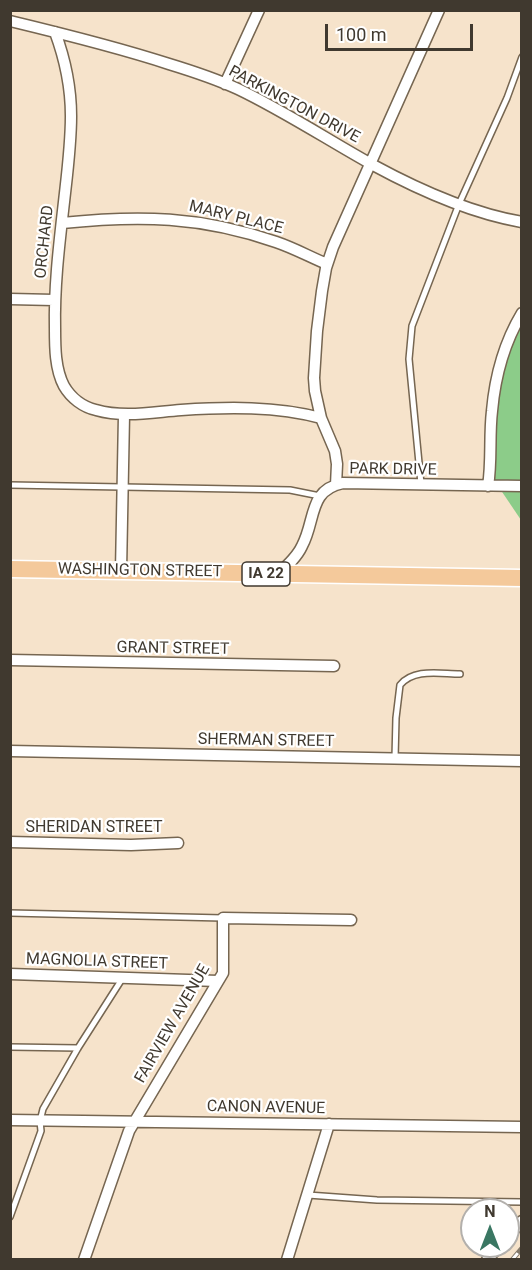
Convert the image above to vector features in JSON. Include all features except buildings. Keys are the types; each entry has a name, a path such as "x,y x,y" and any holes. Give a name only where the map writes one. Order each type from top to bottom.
{"main road":[{"name":"WASHINGTON STREET","path":"10,569 522,579"}],"street":[{"path":"225,84 259,10"},
{"path":"336,485 335,451 321,418 314,378 317,331 327,264 439,10"},
{"name":"PARKINGTON DRIVE","path":"10,21 140,54 196,72 256,98 372,164 444,198 486,214 522,222"},
{"name":"ORCHARD","path":"55,32 69,82 71,114 54,300 57,364 64,386 76,400 85,406 124,415 238,408 272,410 321,418"},
{"name":"MARY PLACE","path":"62,223 128,218 188,221 278,242 327,264"},
{"path":"10,299 54,300"},
{"path":"488,486 495,386 506,344 522,313"},
{"path":"122,571 124,415"},
{"name":"PARK DRIVE","path":"320,496 331,487 343,483 522,486"},
{"path":"278,574 302,547 315,504 320,496"},
{"name":"GRANT STREET","path":"10,660 334,666"},
{"name":"SHERMAN STREET","path":"10,751 522,761"},
{"name":"SHERIDAN STREET","path":"10,842 131,845 178,843"},
{"path":"223,918 351,920"},
{"name":"FAIRVIEW AVENUE","path":"84,1260 117,1162 134,1122 218,981 223,968 223,918"},
{"name":"MAGNOLIA STREET","path":"10,975 218,981"},
{"name":"CANON AVENUE","path":"10,1120 522,1127"},
{"path":"287,1260 328,1124"}],"lane":[{"path":"422,485 409,359 412,326 459,204 507,98 522,57"},
{"path":"10,485 290,490 320,496"},
{"path":"395,758 400,685 417,673 460,674"},
{"path":"10,913 223,918"},
{"path":"10,1217 40,1131 43,1109 78,1048 123,978"},
{"path":"10,1047 78,1048"},
{"path":"10,1193 18,1196"},
{"path":"306,1195 377,1200 522,1202"}],"green space":[{"path":"521,324 521,520 492,477 498,387 512,341"}],"railway":[{"path":"512,1260 522,1248"}]}
